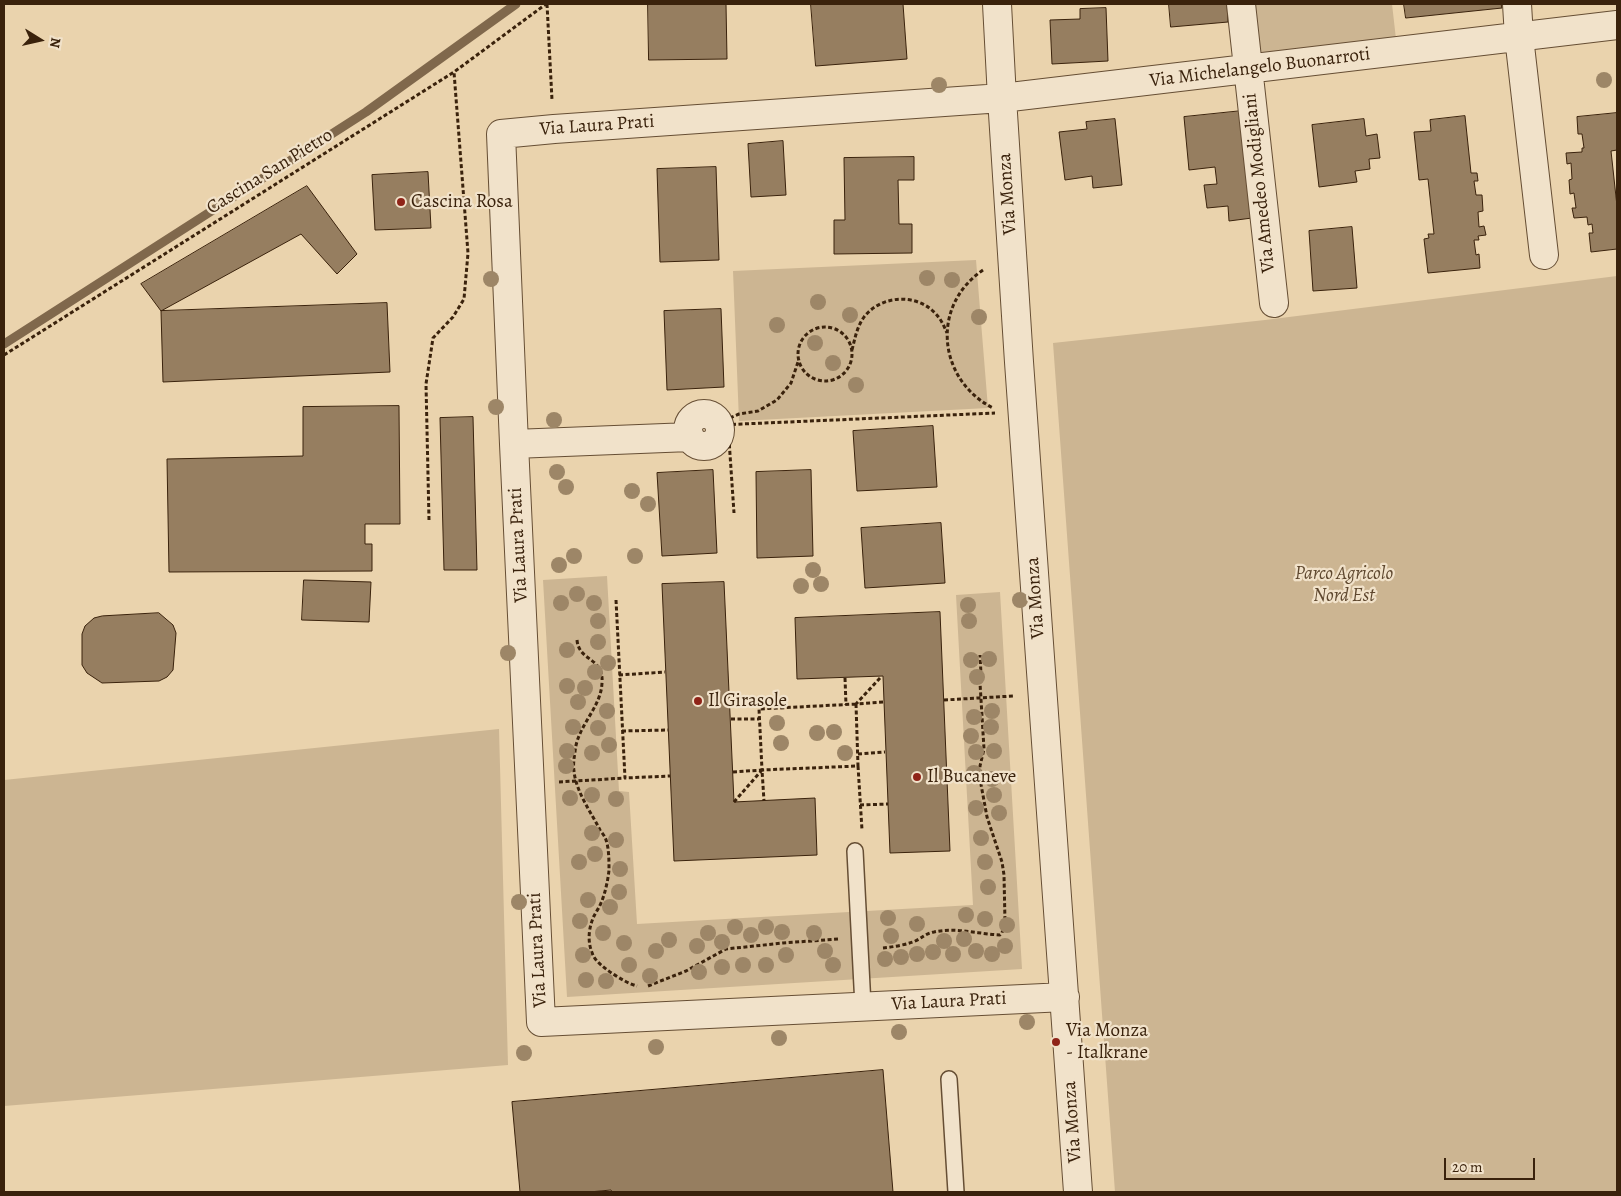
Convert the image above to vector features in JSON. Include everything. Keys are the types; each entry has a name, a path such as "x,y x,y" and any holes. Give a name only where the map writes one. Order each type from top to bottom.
{"street":[{"name":"Via Monza","path":"997,4 1078,1192"},
{"name":"Via Amedeo Modigliani","path":"1241,4 1274,302"},
{"path":"1517,4 1544,255"},
{"name":"Via Michelangelo Buonarroti","path":"1002,98 1617,25"},
{"name":"Via Laura Prati","path":"1002,98 501,134 541,1022 1065,997"},
{"path":"514,444 690,437 688,426 691,421 702,414 710,415 722,424"}],"lane":[{"path":"854,851 862,1006"},
{"path":"949,1079 956,1192"}],"path":[{"name":"Cascina San Pietro","path":"4,355 454,72 546,4"},
{"path":"546,4 554,129"},
{"path":"429,520 426,384 433,338 453,317 464,299 468,262 454,72"},
{"path":"722,424 998,411 979,400 960,380 952,366 946,339 957,297 970,280 988,267"},
{"path":"799,359 802,367 812,377 820,380 838,378 845,372 851,360 858,329 868,313 883,303 894,300 906,299 924,305 938,317 947,334"},
{"path":"722,424 739,414 758,411 777,400 791,383 804,337 811,332 820,328 841,332 848,339 852,352"},
{"path":"722,424 734,513"},
{"path":"616,600 625,778"},
{"path":"577,640 579,649 598,665 601,670 602,683 596,705 580,733 575,749 574,771 576,781 606,840 608,856 609,870 605,889 601,904 594,915 589,942 594,957 603,966 627,983 642,988 686,971 726,949 839,939 878,948 894,947 913,942 926,934 936,931 963,931 1000,935 1005,916 1004,875 1002,862 987,817 980,779 980,766 984,749 980,655"},
{"path":"620,675 665,672"},
{"path":"845,678 846,705"},
{"path":"733,772 858,766 856,704 880,678"},
{"path":"944,700 1017,695"},
{"path":"764,801 759,709 884,702"},
{"path":"730,719 760,718"},
{"path":"622,731 668,730"},
{"path":"858,754 885,752"},
{"path":"734,802 762,770"},
{"path":"530,785 670,776"},
{"path":"860,805 888,804"}],"green space":[{"path":"1253,4 1392,4 1396,39 1259,58"},
{"path":"976,260 988,408 739,421 733,271"},
{"name":"Parco Agricolo Nord Est","path":"1617,276 1617,1192 1115,1192 1053,343 1265,320"},
{"path":"607,576 619,791 629,792 637,924 973,905 956,595 1000,592 1022,969 567,997 543,580"},
{"path":"499,729 508,1065 4,1106 4,780"}],"building":[{"path":"648,4 726,4 727,59 649,60"},
{"path":"811,4 903,4 907,59 816,66"},
{"path":"1169,4 1227,4 1228,22 1171,27"},
{"path":"1404,4 1501,4 1502,8 1406,18"},
{"path":"1106,8 1108,61 1052,64 1050,20 1080,19 1080,9"},
{"path":"1242,111 1252,218 1229,221 1228,206 1207,208 1204,185 1217,184 1215,167 1189,170 1184,117"},
{"path":"1617,113 1617,150 1611,151 1617,206 1617,249 1591,252 1589,233 1593,233 1592,224 1588,225 1587,217 1574,218 1572,208 1576,208 1574,193 1570,194 1569,180 1572,179 1571,163 1567,164 1566,153 1582,152 1582,148 1584,148 1582,134 1578,134 1577,117"},
{"path":"1465,116 1471,173 1477,173 1478,181 1474,181 1476,195 1482,195 1483,211 1478,212 1479,227 1484,226 1486,235 1478,236 1479,240 1474,240 1476,255 1479,254 1480,268 1428,273 1424,239 1429,238 1428,234 1434,234 1428,179 1419,180 1414,132 1431,131 1430,120"},
{"path":"1115,119 1122,185 1093,188 1092,176 1065,180 1059,132 1087,129 1086,122"},
{"path":"1364,119 1366,136 1377,134 1380,158 1369,159 1370,169 1355,171 1357,182 1319,187 1312,125"},
{"path":"783,141 786,195 751,197 748,144"},
{"path":"914,157 914,180 898,180 899,224 912,224 912,253 834,254 834,220 845,220 844,158"},
{"path":"716,167 719,260 660,262 657,169"},
{"name":"Cascina Rosa","path":"428,172 431,228 375,230 372,175"},
{"path":"307,186 357,254 337,274 301,234 161,311 141,284"},
{"path":"1352,227 1357,288 1313,291 1309,231"},
{"path":"387,303 390,372 163,382 161,311"},
{"path":"721,309 724,387 667,390 664,311"},
{"path":"399,406 400,524 365,524 365,544 372,544 372,571 169,572 167,459 303,456 303,407"},
{"path":"473,417 477,570 444,570 440,418"},
{"path":"933,426 937,487 857,491 853,431"},
{"path":"713,470 717,553 662,556 657,473"},
{"path":"811,470 813,556 757,558 756,472"},
{"path":"941,523 945,583 865,588 861,528"},
{"path":"304,580 371,582 369,622 302,620"},
{"name":"Il Girasole","path":"724,582 734,802 815,798 817,855 674,861 662,584"},
{"name":"Il Bucaneve","path":"940,612 950,851 890,853 883,676 797,679 795,618"},
{"path":"159,613 173,625 176,633 173,670 167,677 159,681 102,683 87,673 82,665 82,634 85,626 94,618"},
{"path":"883,1070 893,1192 612,1192 611,1190 589,1192 520,1192 512,1102"}],"waterway":[{"path":"4,344 366,112 516,4"}],"place":[{"name":"Cascina Rosa","path":"401,202"},
{"name":"Il Girasole","path":"698,701"},
{"name":"Il Bucaneve","path":"917,777"},
{"name":"Via Monza - Italkrane","path":"1056,1042"}]}
